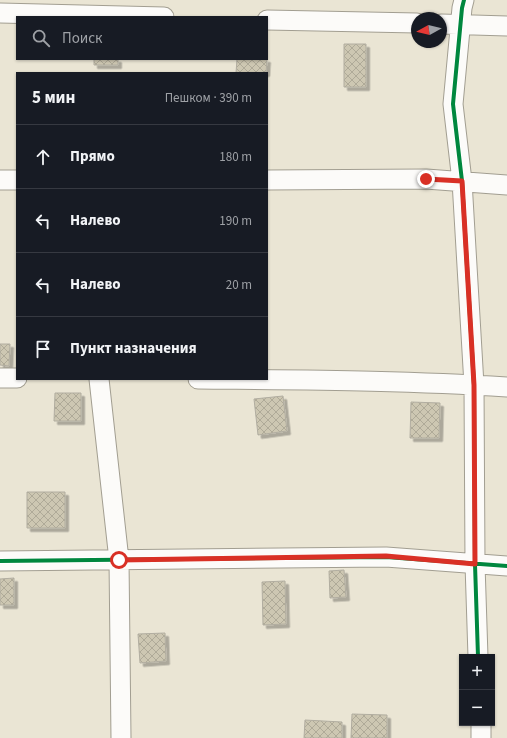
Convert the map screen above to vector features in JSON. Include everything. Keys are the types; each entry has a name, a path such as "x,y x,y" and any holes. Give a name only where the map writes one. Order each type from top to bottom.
{"street":[{"path":"464,0 453,104 462,181 474,385 475,564 478,654"},
{"path":"0,13 123,16"},
{"path":"268,20 411,23"},
{"path":"447,24 507,26"},
{"path":"268,180 426,179 507,185"},
{"path":"0,180 16,180"},
{"path":"0,378 16,378"},
{"path":"99,380 119,560 121,738"},
{"path":"268,380 336,380 507,387"},
{"path":"0,561 386,556 507,566"},
{"path":"481,726 481,738"}],"building":[{"path":"344,44 366,44 366,87 344,87"},
{"path":"94,60 118,60 118,65 94,65"},
{"path":"237,60 267,60 266,72 236,72"},
{"path":"0,344 10,344 9,366 0,365"},
{"path":"55,393 81,393 81,421 54,421"},
{"path":"283,396 287,431 258,435 254,399"},
{"path":"411,402 440,403 439,438 410,438"},
{"path":"27,492 65,492 65,528 27,528"},
{"path":"344,570 346,597 330,598 329,571"},
{"path":"14,578 14,605 0,605 0,579"},
{"path":"285,581 286,624 263,625 262,582"},
{"path":"165,633 166,661 140,663 138,634"},
{"path":"352,714 387,715 387,738 351,738"},
{"path":"305,720 342,722 342,738 304,738"}],"cycle path":[{"path":"464,0 453,104 462,181 474,385 475,564 478,654"},
{"path":"0,561 386,557 507,566"}],"route":[{"path":"119,560 386,556 475,564 474,385 462,181 426,179"}]}
